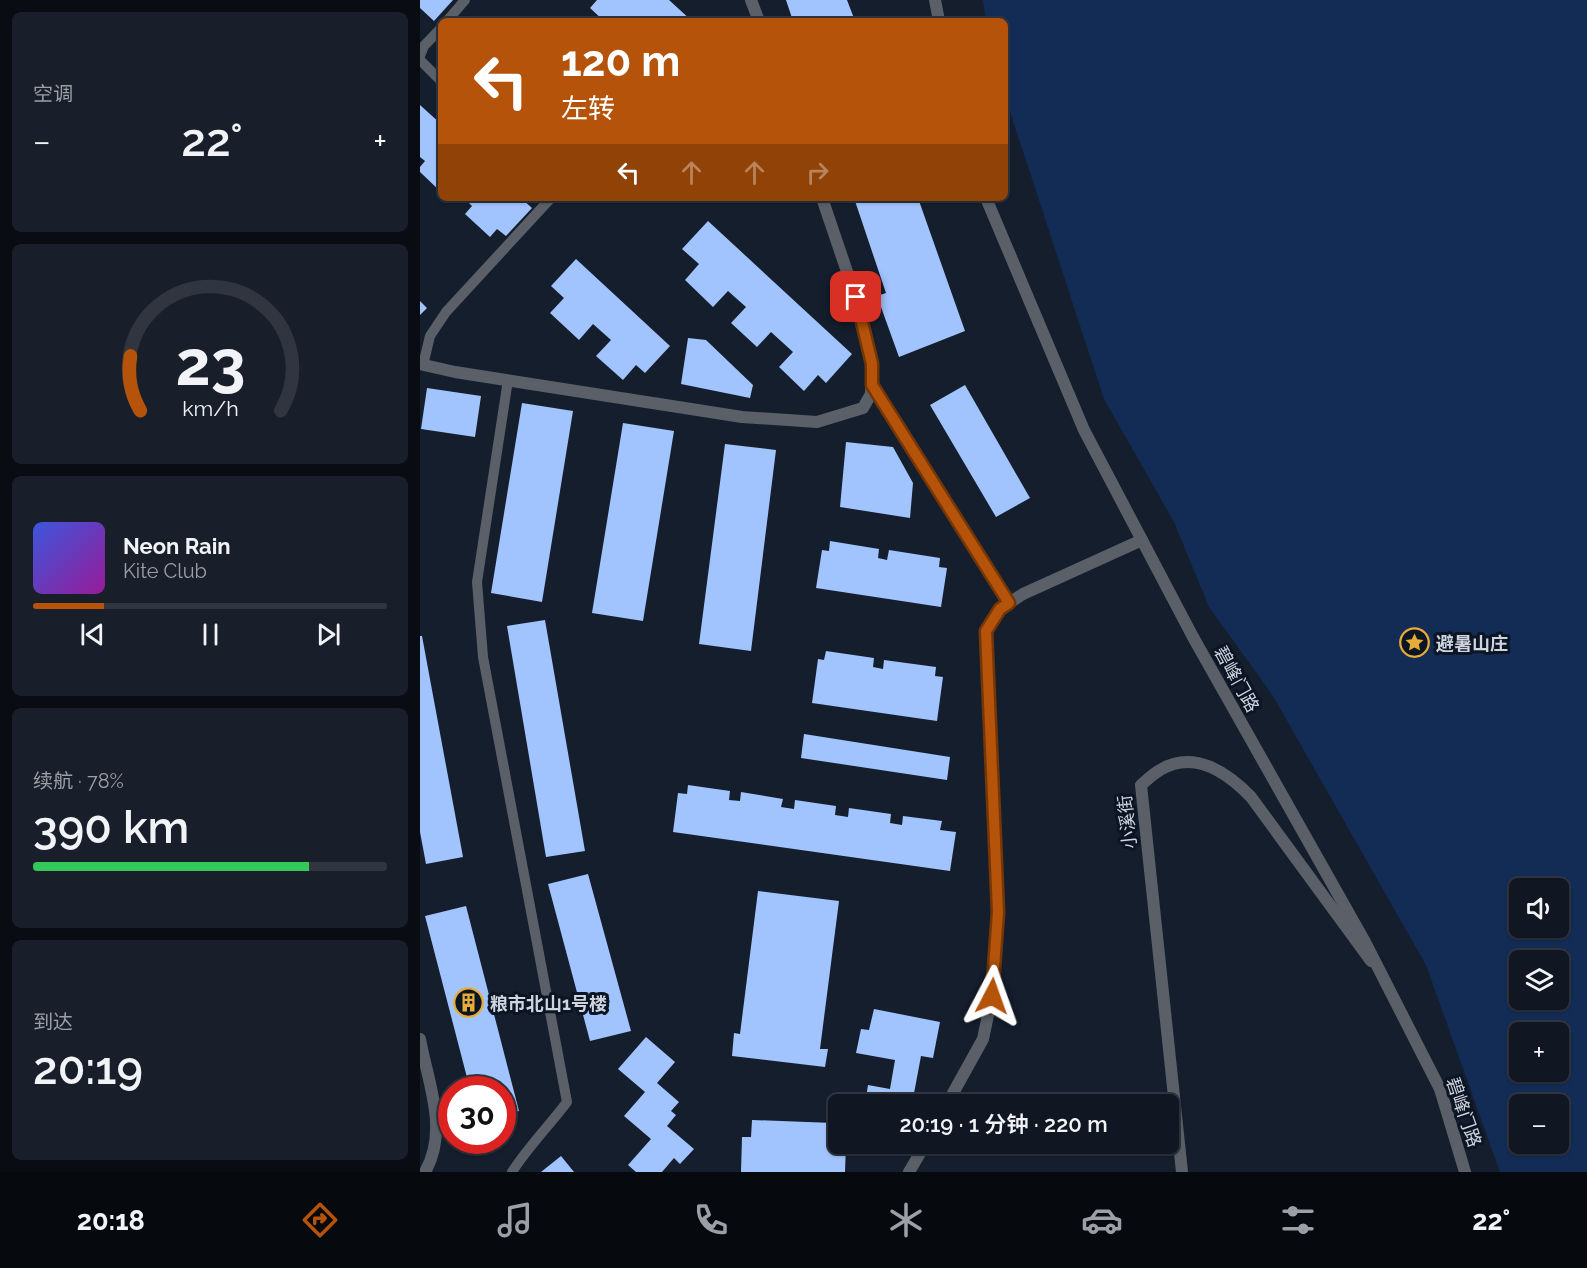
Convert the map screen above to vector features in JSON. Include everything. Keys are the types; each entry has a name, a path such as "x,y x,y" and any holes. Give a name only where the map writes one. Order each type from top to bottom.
{"street":[{"path":"751,0 758,18"},
{"path":"935,0 938,18"},
{"path":"422,365 742,417 817,422 863,408 872,394 872,364 856,297 823,201"},
{"name":"碧峰门路","path":"987,201 1084,430 1193,637 1384,979 1440,1089 1465,1172"},
{"path":"872,385 1009,603"},
{"path":"952,1094 982,1039 992,996 998,912 986,631 1000,609 1023,594 1142,540"},
{"name":"小溪街","path":"1182,1172 1141,785 1162,769 1185,762 1208,764 1237,782 1251,797 1384,979"},
{"path":"420,1039 435,1101 436,1142 425,1172"},
{"path":"909,1172 920,1154"}],"lane":[{"path":"450,18 465,0"},
{"path":"420,56 424,46 438,31"},
{"path":"420,60 438,78"},
{"path":"422,365 430,336 446,312 548,201"},
{"path":"508,380 477,582 483,657 567,1102 523,1155 512,1172"}],"shaded area":[{"name":"避暑山庄","path":"983,0 1587,0 1587,1172 1500,1172 1426,965 1273,696 1209,607 1174,522 1104,399 1008,105 1008,18 986,18"}],"building":[{"path":"420,0 453,0 434,21 420,8"},
{"path":"597,0 669,0 689,18 601,18 590,8"},
{"path":"786,0 847,0 854,18 792,18"},
{"path":"420,105 438,121 438,189 420,172 420,167 425,161 420,157"},
{"path":"467,201 524,201 532,208 506,236 497,229 490,237 465,214 472,206"},
{"path":"855,201 919,201 965,331 899,357 877,296 886,293"},
{"path":"708,221 852,354 826,383 818,375 804,391 779,367 793,352 771,332 757,347 731,323 746,307 728,291 713,307 685,280 699,264 682,249"},
{"path":"576,259 670,346 645,373 636,365 623,380 596,356 611,340 593,324 579,340 550,313 564,298 551,286"},
{"path":"420,301 427,308 420,315"},
{"path":"688,338 706,340 753,385 750,398 681,384"},
{"path":"965,385 1030,498 996,517 930,405"},
{"path":"427,388 481,396 475,437 421,429"},
{"path":"522,403 573,411 542,602 491,593"},
{"path":"623,423 674,431 643,621 592,613"},
{"path":"846,442 893,447 913,483 910,518 840,507"},
{"path":"725,444 776,450 751,651 699,644"},
{"path":"830,541 879,549 878,558 887,560 889,550 940,558 939,567 947,568 941,607 816,588 822,550 829,551"},
{"path":"545,620 585,851 546,857 507,626"},
{"path":"420,636 422,636 463,857 426,864 420,832"},
{"path":"826,651 874,658 873,667 883,669 884,660 936,667 935,676 943,677 937,721 812,703 818,659 824,660"},
{"path":"804,734 950,757 947,780 801,758"},
{"path":"688,785 730,791 729,800 740,801 741,792 783,799 781,807 794,809 795,800 836,806 835,815 848,817 849,808 891,814 890,823 902,825 903,816 942,821 940,830 956,832 950,871 673,832 678,793 687,794"},
{"path":"588,874 631,1031 590,1041 548,884"},
{"path":"758,891 839,901 820,1049 828,1049 825,1067 732,1056 734,1033 740,1034"},
{"name":"粮市北山1号楼","path":"466,906 510,1076 467,1076 425,916"},
{"path":"874,1009 940,1022 933,1058 921,1056 914,1094 867,1094 868,1085 890,1089 895,1060 856,1053 861,1029 869,1030"},
{"path":"646,1037 675,1062 657,1083 679,1102 671,1111 676,1115 667,1126 694,1149 680,1164 674,1158 662,1172 636,1172 628,1165 651,1139 624,1116 645,1092 618,1069"},
{"path":"752,1120 828,1123 828,1154 846,1154 845,1172 741,1172 742,1137 751,1137"},
{"path":"561,1156 574,1172 541,1172"}],"place":[{"name":"避暑山庄","path":"1415,643"},
{"name":"粮市北山1号楼","path":"469,1003"}],"route":[{"path":"856,297 872,364 872,385 1009,603 1000,609 986,631 998,912 992,996"}]}
